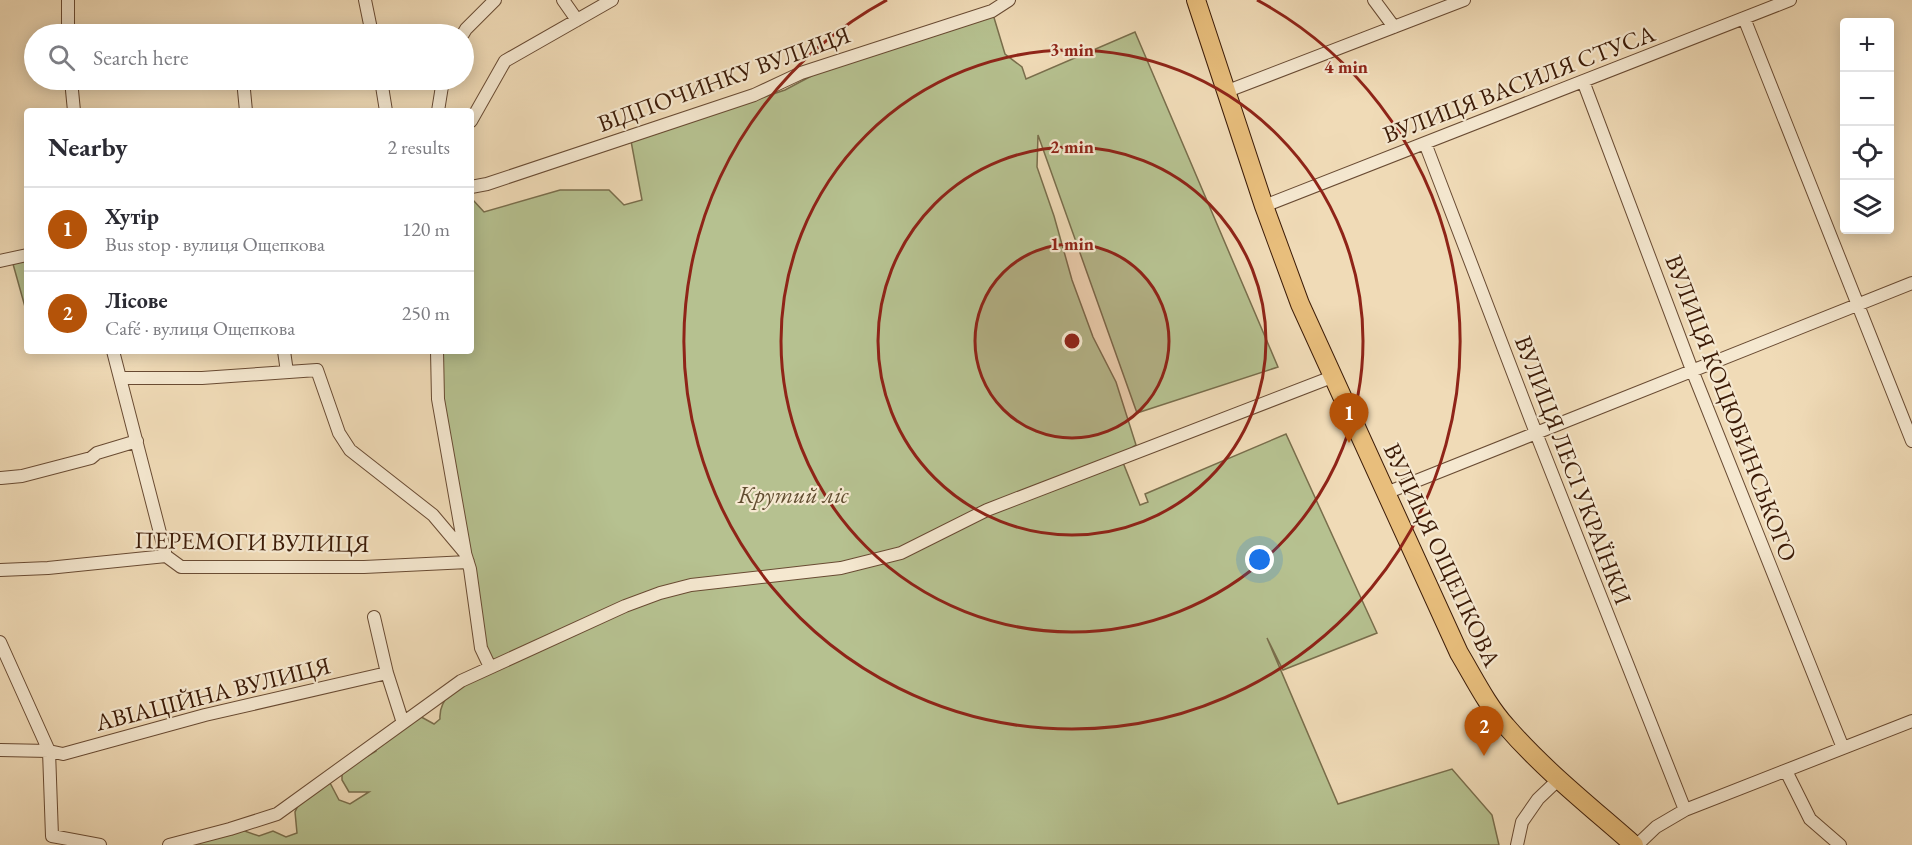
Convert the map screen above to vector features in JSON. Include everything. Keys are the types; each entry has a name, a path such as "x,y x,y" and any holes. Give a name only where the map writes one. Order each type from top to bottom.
{"highway":[{"name":"ВУЛИЦЯ ОЩЕПКОВА","path":"1196,0 1264,206 1300,304 1459,653 1488,703 1506,727 1559,779 1635,845"}],"street":[{"path":"68,0 68,24"},
{"path":"365,0 370,24"},
{"path":"471,24 495,0"},
{"path":"563,0 577,20"},
{"path":"474,116 505,61 612,0"},
{"name":"ВІДПОЧИНКУ ВУЛИЦЯ","path":"474,186 488,184 754,95 801,74 992,11 1009,0"},
{"path":"1374,0 1394,27"},
{"path":"1226,92 1464,0"},
{"name":"ВУЛИЦЯ ВАСИЛЯ СТУСА","path":"1264,206 1791,0"},
{"path":"1744,18 1912,441"},
{"name":"ВУЛИЦЯ КОЦЮБИНСЬКОГО","path":"1583,81 1692,370 1843,748"},
{"path":"72,90 74,108"},
{"path":"244,90 246,108"},
{"path":"383,90 386,108"},
{"path":"438,108 441,90"},
{"name":"ВУЛИЦЯ ЛЕСІ УКРАЇНКИ","path":"1425,143 1536,433 1685,810"},
{"path":"0,261 24,256"},
{"path":"1386,493 1912,283"},
{"path":"114,354 166,556"},
{"path":"284,354 287,372"},
{"path":"437,354 438,399 481,648 490,667"},
{"path":"120,378 202,378 317,370 339,433 350,450 433,515 466,558"},
{"path":"169,845 277,814 461,681 625,606 660,593 692,585 841,568 901,553 987,510 1332,377"},
{"path":"0,477 22,476 91,458 97,453 137,441"},
{"name":"ПЕРЕМОГИ ВУЛИЦЯ","path":"0,570 48,568 166,556 181,567 364,567 466,558"},
{"path":"374,617 387,673 403,723"},
{"path":"0,642 50,751 52,836 100,845"},
{"name":"АВІАЦІЙНА ВУЛИЦЯ","path":"0,750 50,751 63,754 205,715 387,673"},
{"path":"1635,845 1656,827 1685,810 1912,721"},
{"path":"1786,771 1810,819 1840,845"},
{"path":"1517,845 1522,822 1538,800 1559,779"}],"green space":[{"name":"Крутий ліс","path":"992,11 1005,54 1022,67 1026,79 1135,32 1278,367 1137,413 1038,135 1037,167 1072,280 1093,337 1116,382 1136,445 1120,455 1140,505 1148,502 1145,494 1286,434 1377,633 1283,670 1267,638 1338,804 1452,769 1492,815 1499,845 179,845 239,829 259,836 273,831 286,837 297,833 295,812 301,799 328,779 339,800 350,804 369,792 349,792 342,780 342,771 376,751 375,742 414,713 434,724 440,719 444,701 449,694 489,668 433,354 474,354 474,201 484,212 560,190 609,190 624,205 642,200 631,141 785,90 834,64"},
{"path":"24,261 24,303 13,264"}],"place":[{"name":"Хутір","path":"1349,443"},
{"name":"Лісове","path":"1484,756"}]}
